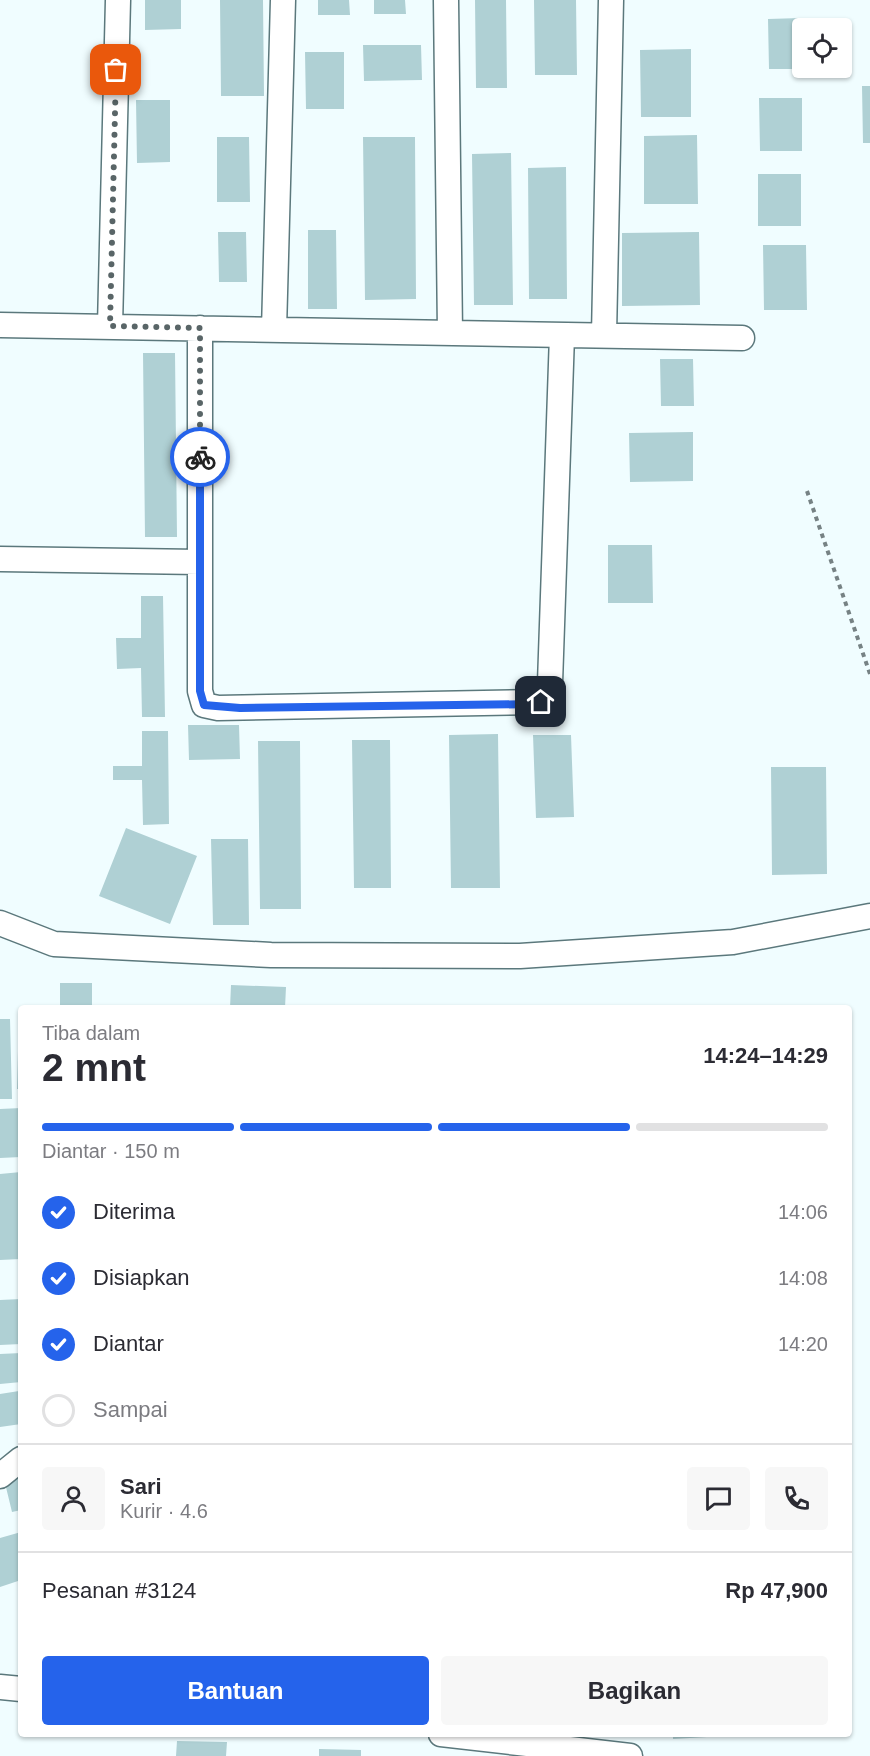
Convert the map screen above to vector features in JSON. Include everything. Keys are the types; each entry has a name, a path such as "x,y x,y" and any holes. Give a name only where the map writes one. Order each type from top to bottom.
{"street":[{"path":"110,326 118,0"},
{"path":"274,330 283,0"},
{"path":"446,0 450,333"},
{"path":"604,334 611,0"},
{"path":"0,325 742,338"},
{"path":"200,328 200,691 204,705 241,708 536,704 541,702 550,683 562,335"},
{"path":"0,559 199,562"},
{"path":"0,923 54,944 271,955 520,956 733,942 870,916"},
{"path":"0,1476 18,1461"},
{"path":"0,1687 18,1689"},
{"path":"467,1737 630,1756"}],"path":[{"path":"807,491 870,674"}],"building":[{"path":"145,0 181,0 181,29 145,30"},
{"path":"220,0 263,0 264,96 221,96"},
{"path":"318,0 349,0 350,15 318,15"},
{"path":"374,0 405,0 406,14 374,14"},
{"path":"475,0 506,0 507,88 476,88"},
{"path":"534,0 576,0 577,75 535,75"},
{"path":"792,18 792,69 769,69 768,19"},
{"path":"363,45 421,45 422,80 364,81"},
{"path":"691,49 691,117 641,117 640,50"},
{"path":"305,52 344,52 344,109 306,109"},
{"path":"862,86 870,86 870,143 863,143"},
{"path":"759,98 802,98 802,151 760,151"},
{"path":"136,100 170,100 170,162 137,163"},
{"path":"697,135 698,204 644,204 644,136"},
{"path":"217,137 249,137 250,202 217,202"},
{"path":"363,137 415,137 416,299 365,300"},
{"path":"511,153 513,305 474,305 472,154"},
{"path":"566,167 567,299 529,299 528,168"},
{"path":"758,174 801,174 801,226 758,226"},
{"path":"308,230 336,230 337,309 308,309"},
{"path":"218,232 246,232 247,282 219,282"},
{"path":"699,232 700,305 622,306 622,233"},
{"path":"763,245 806,245 807,310 764,310"},
{"path":"143,353 175,353 177,537 145,537"},
{"path":"660,359 693,359 694,406 661,406"},
{"path":"693,432 693,481 630,482 629,433"},
{"path":"608,545 652,545 653,603 608,603"},
{"path":"141,596 163,596 165,717 142,717 141,668 117,669 116,638 141,638"},
{"path":"188,725 239,725 240,759 189,760"},
{"path":"142,731 168,731 169,824 143,825 142,780 113,780 113,766 142,766"},
{"path":"498,734 500,888 451,888 449,735"},
{"path":"533,735 571,735 574,817 536,818"},
{"path":"352,740 390,740 391,888 354,888"},
{"path":"258,741 300,741 301,909 260,909"},
{"path":"771,767 826,767 827,874 772,875"},
{"path":"126,828 197,856 170,924 99,896"},
{"path":"211,839 248,839 249,925 213,925"},
{"path":"60,983 92,983 92,1005 60,1005"},
{"path":"231,985 286,987 285,1005 230,1005"},
{"path":"0,1019 10,1019 12,1099 0,1099"},
{"path":"18,1108 18,1157 0,1158 0,1109"},
{"path":"18,1172 18,1259 0,1260 0,1174"},
{"path":"18,1299 18,1344 0,1345 0,1300"},
{"path":"18,1353 18,1382 0,1384 0,1354"},
{"path":"18,1391 18,1424 0,1427 0,1394"},
{"path":"18,1476 18,1511 12,1512 4,1479"},
{"path":"18,1533 18,1581 0,1587 0,1538"},
{"path":"673,1737 707,1737 673,1739"},
{"path":"177,1741 227,1742 226,1756 176,1756"},
{"path":"319,1749 361,1750 361,1756 319,1756"}],"way so far":[{"path":"116,70 110,326 200,328 200,457"}],"route":[{"path":"200,457 200,691 204,705 218,708 240,708 536,704 541,702"}]}
